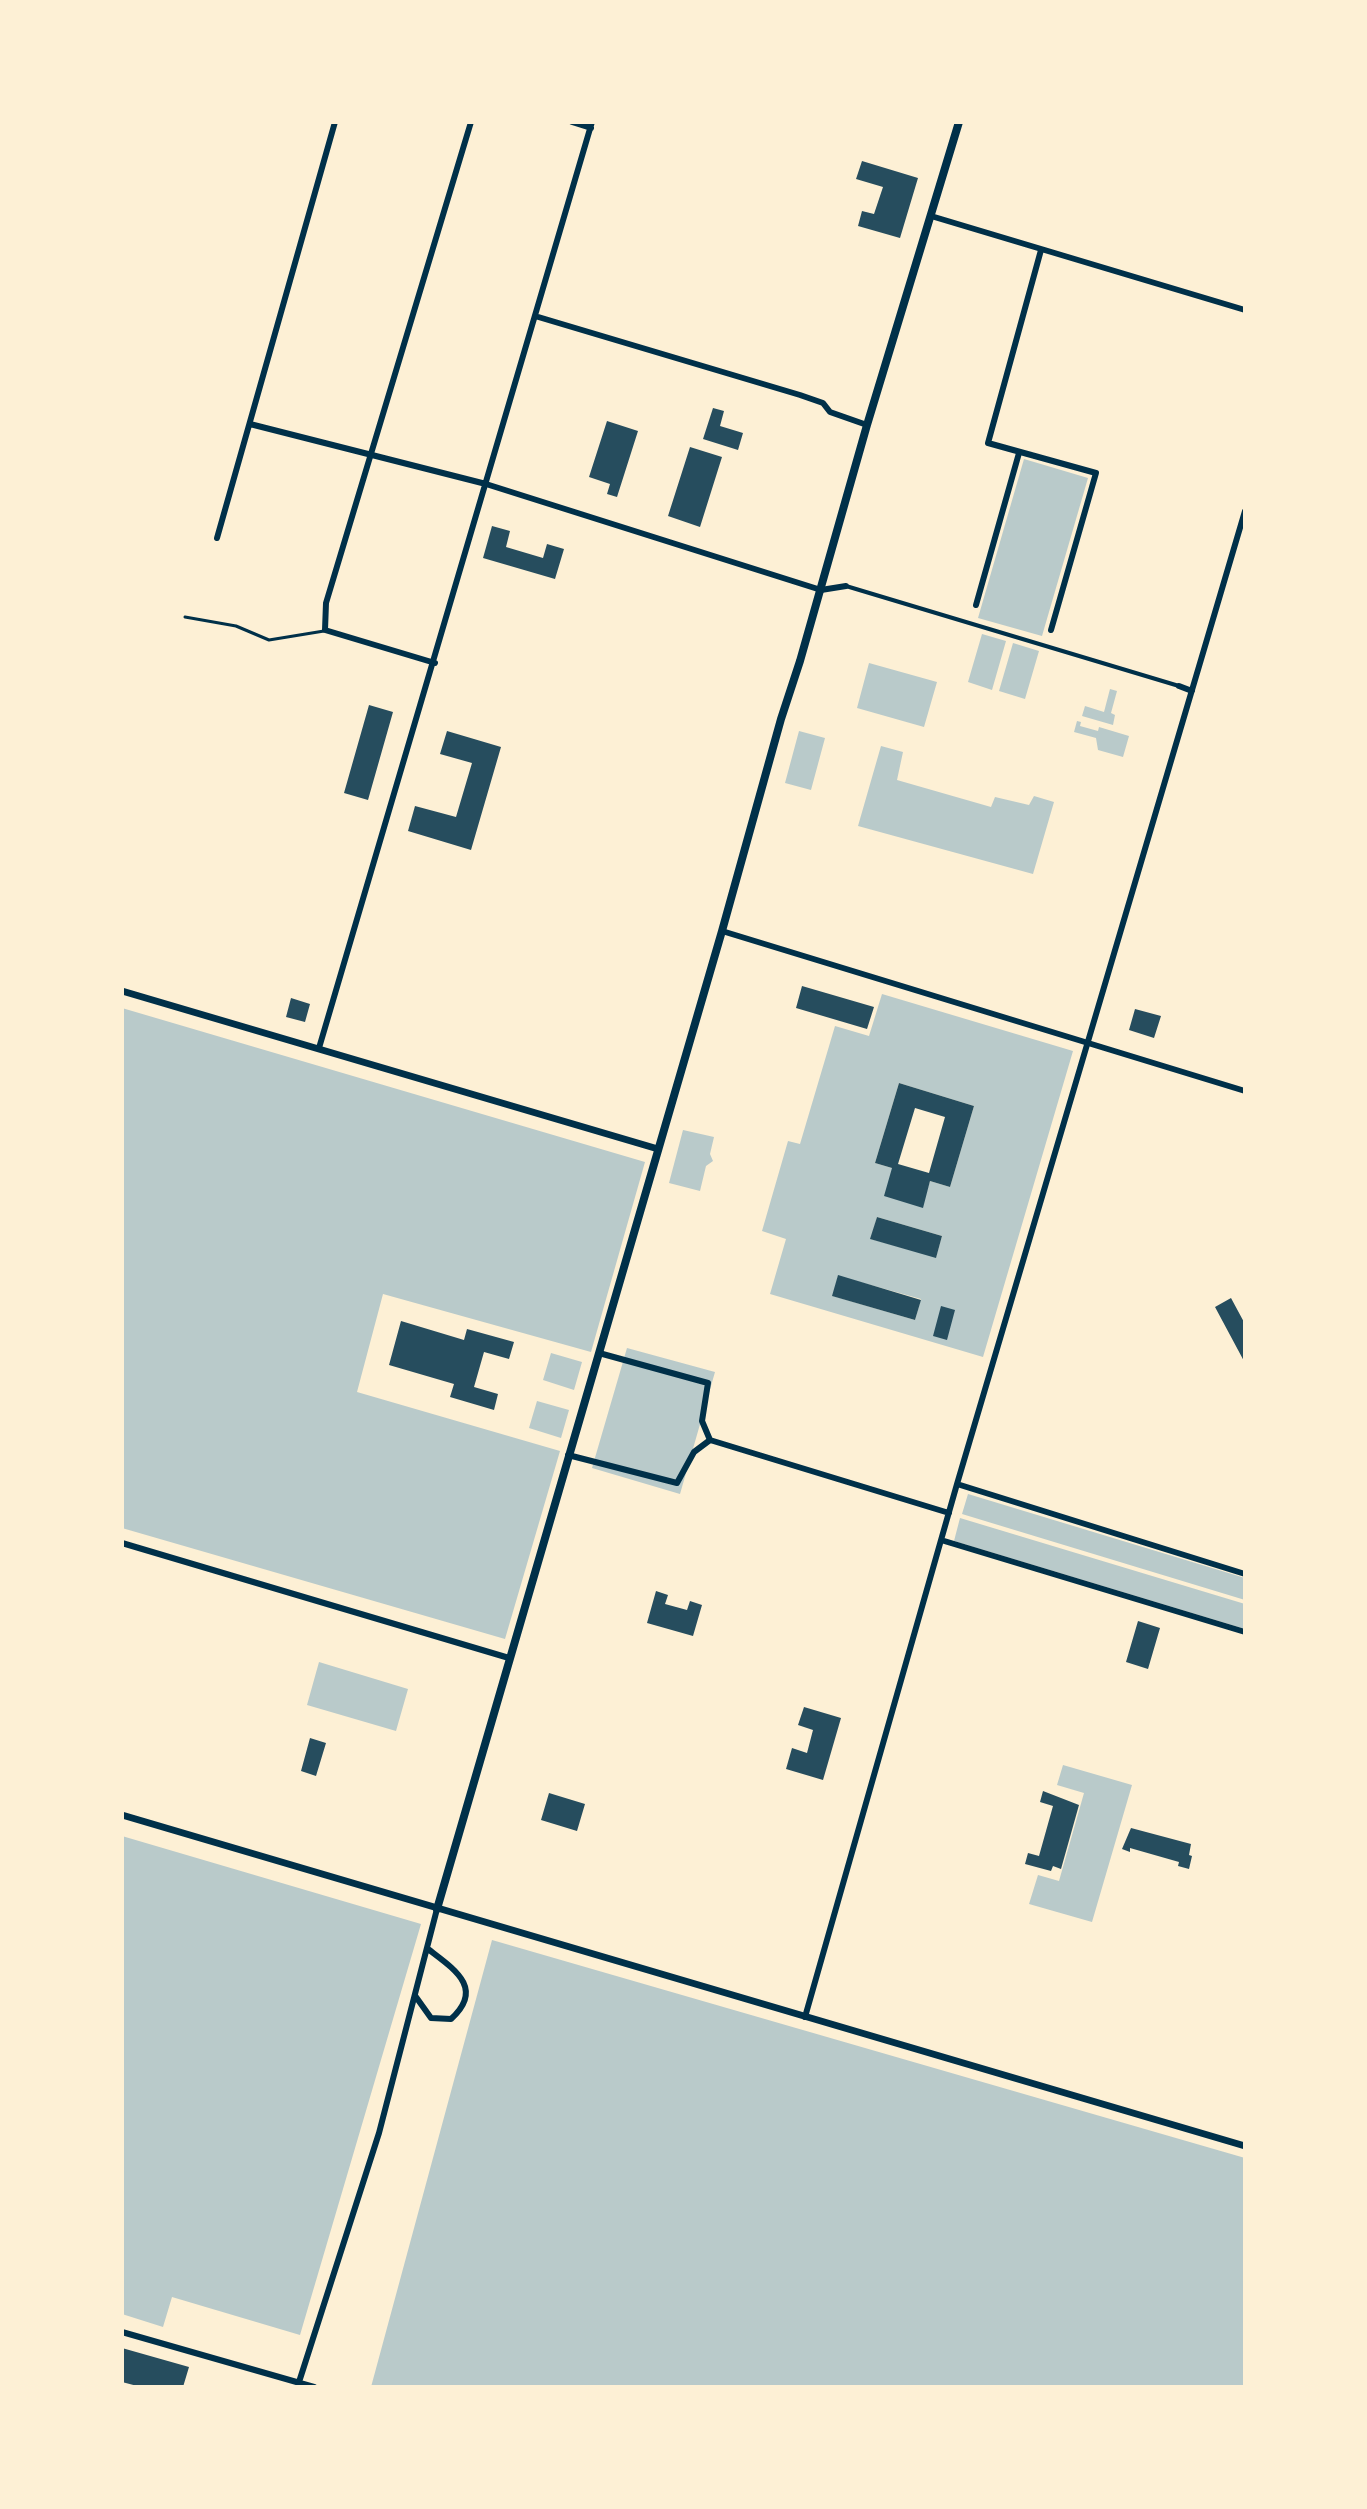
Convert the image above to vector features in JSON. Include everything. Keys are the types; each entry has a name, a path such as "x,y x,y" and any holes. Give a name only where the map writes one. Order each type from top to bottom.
{"main road":[{"path":"437,1909 781,719 959,122"}],"street":[{"path":"217,538 335,122"},
{"path":"435,663 325,630 326,603 471,122"},
{"path":"319,1048 592,125 572,122"},
{"path":"931,216 1245,310"},
{"path":"1041,250 988,443 1096,473 1051,630"},
{"path":"535,316 800,395 823,403 830,412 867,425"},
{"path":"250,424 486,484 821,590 846,586 1192,691"},
{"path":"976,605 1019,453"},
{"path":"805,2017 957,1484 1245,511"},
{"path":"722,931 1245,1091"},
{"path":"122,991 658,1149"},
{"path":"599,1353 708,1383 702,1421 710,1440"},
{"path":"710,1440 949,1513"},
{"path":"568,1455 677,1483 694,1452 710,1440"},
{"path":"957,1484 1245,1574"},
{"path":"941,1540 1245,1632"},
{"path":"122,1543 509,1658"},
{"path":"122,1815 1245,2146"},
{"path":"299,2382 379,2133 437,1909"},
{"path":"416,1997 431,2018 451,2019 464,2007 466,1988 458,1972 428,1949"},
{"path":"122,2332 314,2387"}],"lane":[{"path":"185,617 236,626 269,640 325,630"}],"shaded area":[{"path":"1024,459 1088,478 1042,636 978,618"},
{"path":"982,634 1006,641 992,690 968,682"},
{"path":"1013,643 1039,651 1025,699 999,691"},
{"path":"869,663 937,682 924,727 857,708"},
{"path":"1110,689 1117,691 1111,713 1115,715 1113,725 1082,716 1085,706 1104,712"},
{"path":"1077,721 1081,722 1080,726 1098,731 1099,727 1129,736 1123,757 1098,750 1096,738 1074,732"},
{"path":"799,731 825,738 811,790 785,783"},
{"path":"881,746 903,752 897,780 991,807 995,797 1029,805 1034,796 1054,802 1033,874 858,826"},
{"path":"882,994 1073,1051 983,1357 770,1294 786,1239 762,1231 788,1141 800,1144 835,1026 869,1036","holes":["899,1083 974,1106 950,1187 930,1181 922,1207 892,1168 875,1163","877,1217 942,1236 936,1257 871,1239","838,1276 921,1299 915,1320 833,1296"]},
{"path":"122,1008 645,1162 591,1352 383,1294 357,1392 560,1451 505,1639 122,1528"},
{"path":"683,1130 714,1137 710,1154 713,1161 706,1166 700,1191 669,1183"},
{"path":"627,1348 715,1372 680,1494 592,1468"},
{"path":"551,1353 582,1362 574,1390 543,1380"},
{"path":"537,1401 569,1410 561,1438 529,1428"},
{"path":"968,1494 1245,1578 1245,1600 962,1514"},
{"path":"960,1518 1245,1604 1245,1629 954,1541"},
{"path":"319,1662 408,1689 396,1731 307,1705"},
{"path":"1063,1765 1132,1785 1092,1922 1029,1904 1038,1875 1059,1881 1084,1793 1057,1785"},
{"path":"122,1836 421,1924 300,2335 172,2297 163,2327 122,2314"},
{"path":"492,1940 1245,2158 1245,2387 371,2387"}],"building":[{"path":"862,161 918,178 900,238 858,226 862,211 874,214 883,187 856,179"},
{"path":"713,408 724,411 720,426 743,433 738,450 703,439"},
{"path":"607,421 638,431 617,497 607,494 610,484 589,477"},
{"path":"690,447 722,457 700,527 668,516"},
{"path":"492,526 510,531 506,547 543,558 547,544 564,549 555,579 483,558"},
{"path":"369,705 393,712 368,800 344,793"},
{"path":"447,731 501,747 471,850 408,831 415,806 456,817 472,763 440,754"},
{"path":"802,986 874,1007 867,1029 796,1008"},
{"path":"291,998 310,1004 305,1022 286,1017"},
{"path":"1135,1009 1161,1016 1154,1038 1129,1030"},
{"path":"899,1083 974,1106 950,1187 930,1181 923,1208 884,1196 892,1168 875,1163","holes":["915,1108 945,1117 929,1173 898,1164"]},
{"path":"877,1217 942,1236 936,1258 870,1239"},
{"path":"838,1275 921,1300 915,1320 832,1296"},
{"path":"1231,1298 1245,1324 1245,1363 1215,1307"},
{"path":"941,1306 955,1310 947,1340 933,1336"},
{"path":"401,1321 464,1340 467,1329 514,1342 509,1359 484,1352 474,1387 498,1394 494,1410 450,1397 454,1384 389,1365"},
{"path":"656,1591 668,1595 665,1604 687,1610 690,1601 702,1605 693,1636 647,1623"},
{"path":"1138,1621 1160,1628 1148,1669 1126,1662"},
{"path":"804,1707 841,1718 823,1780 786,1769 792,1748 807,1753 813,1730 798,1725"},
{"path":"310,1738 326,1743 316,1776 301,1771"},
{"path":"1043,1791 1079,1805 1061,1869 1053,1866 1051,1871 1025,1864 1028,1853 1039,1856 1053,1806 1040,1802"},
{"path":"549,1793 585,1804 577,1831 541,1820"},
{"path":"1131,1828 1191,1844 1189,1869 1178,1866 1179,1862 1130,1848 1130,1852 1122,1849"},
{"path":"122,2348 189,2367 183,2387 141,2387 122,2382"}]}
